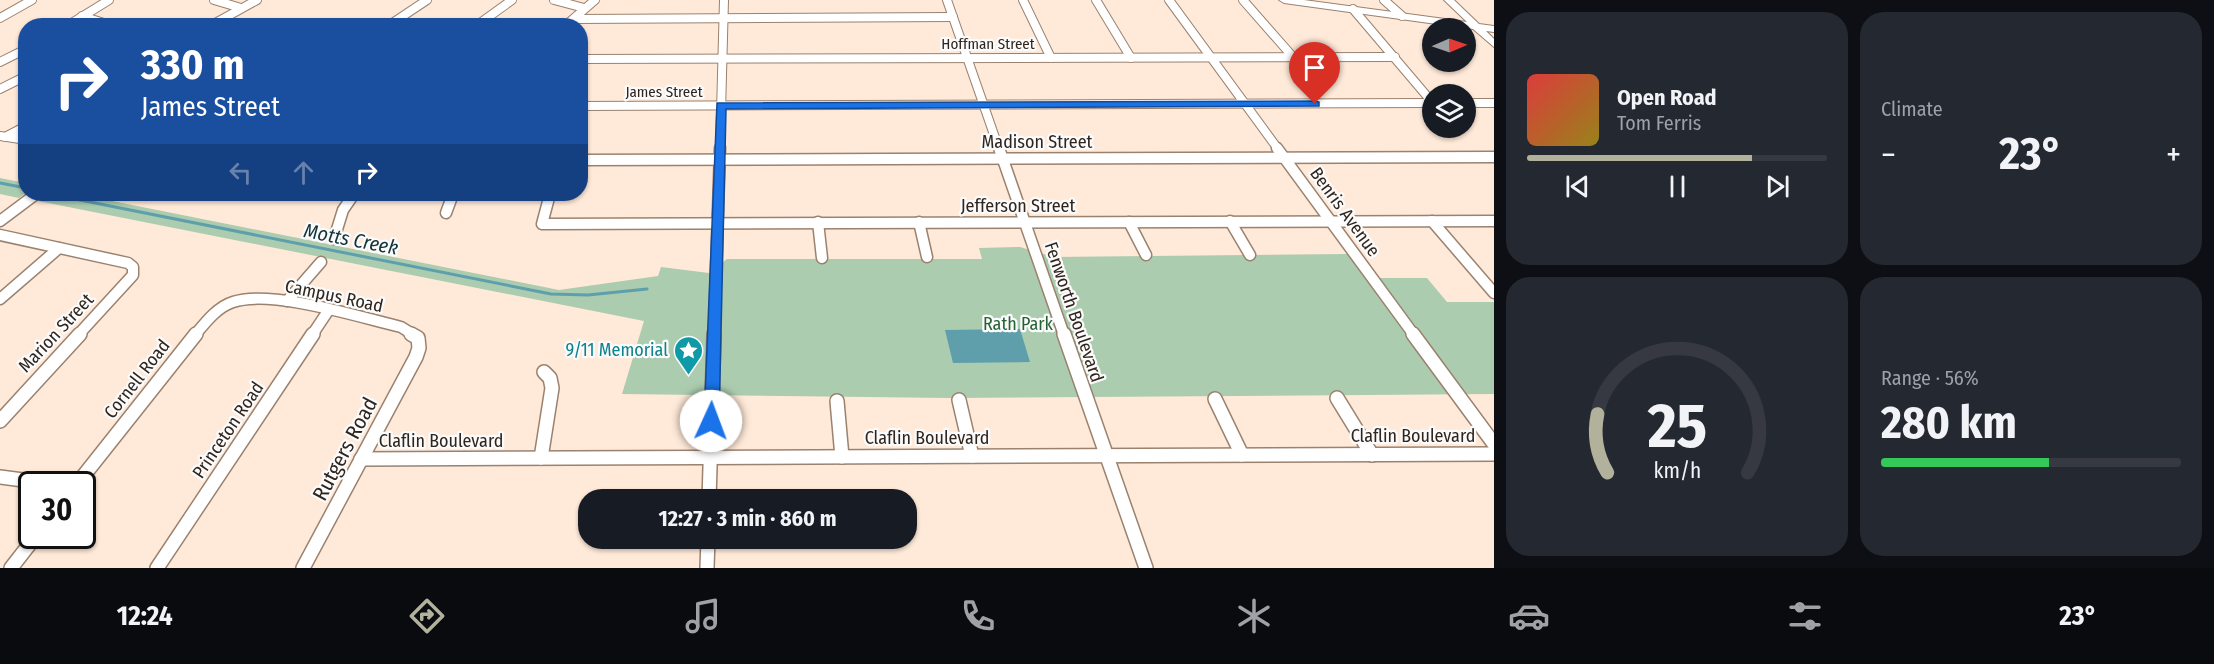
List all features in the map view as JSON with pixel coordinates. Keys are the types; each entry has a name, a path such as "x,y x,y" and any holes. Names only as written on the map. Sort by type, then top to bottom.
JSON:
{"main road":[{"path":"1284,0 1313,2 1494,29"},
{"path":"1449,0 1494,44"}],"street":[{"path":"0,18 32,0"},
{"path":"79,18 109,0"},
{"path":"214,0 241,8"},
{"path":"224,18 257,0"},
{"path":"400,18 427,0"},
{"path":"487,18 512,0"},
{"path":"554,0 584,8"},
{"path":"575,18 596,0"},
{"path":"709,489 724,0"},
{"name":"Fenworth Boulevard","path":"947,0 1146,568"},
{"path":"1023,0 1051,58"},
{"path":"1096,0 1131,57"},
{"name":"Benris Avenue","path":"1169,0 1494,444"},
{"path":"1243,0 1293,57"},
{"path":"1384,0 1402,16"},
{"path":"1353,9 1422,90"},
{"path":"82,16 88,18"},
{"path":"588,19 953,17"},
{"path":"0,62 18,53"},
{"name":"Hoffman Street","path":"588,59 1395,57"},
{"path":"0,89 18,80"},
{"name":"James Street","path":"588,106 1422,102"},
{"path":"1476,103 1494,103"},
{"path":"2,137 18,130"},
{"path":"2,137 18,139"},
{"name":"Madison Street","path":"588,160 1494,157"},
{"path":"0,221 27,201"},
{"path":"334,239 343,210 349,201"},
{"path":"446,213 450,201"},
{"name":"Jefferson Street","path":"548,201 542,224 1494,220"},
{"path":"1230,221 1250,255"},
{"path":"1432,221 1494,293"},
{"path":"818,222 822,258"},
{"path":"919,222 927,257"},
{"path":"1129,222 1146,255"},
{"path":"0,236 59,248"},
{"path":"0,299 59,248"},
{"name":"Marion Street","path":"0,421 133,275 133,267 129,263 59,248"},
{"path":"287,301 321,262"},
{"name":"Campus Road","path":"231,302 259,297 287,301 401,327 418,338 419,348"},
{"name":"Cornell Road","path":"87,471 209,318 231,302"},
{"name":"Princeton Road","path":"157,568 328,311"},
{"name":"Rutgers Road","path":"303,568 419,348"},
{"path":"541,458 552,388 550,378 544,372"},
{"path":"1337,398 1372,454"},
{"path":"1215,399 1242,455"},
{"path":"959,400 972,456"},
{"path":"837,401 842,457"},
{"name":"Claflin Boulevard","path":"361,459 1494,454"},
{"path":"0,477 18,479"},
{"path":"11,568 26,549"},
{"path":"707,568 708,549"}],"green space":[{"path":"0,178 18,182 18,198 0,194"},
{"name":"Rath Park","path":"38,201 112,201 559,290 658,276 661,267 709,273 727,259 982,259 979,248 1020,247 1054,257 1348,254 1366,278 1427,278 1447,302 1494,302 1494,394 950,398 622,394 644,321"}],"water":[{"path":"1020,329 1030,362 953,363 945,330"}],"waterway":[{"name":"Motts Creek","path":"0,183 18,186"},
{"name":"Motts Creek","path":"85,201 551,294 588,295 647,289"}],"place":[{"name":"9/11 Memorial","path":"689,376"}],"route":[{"path":"711,421 721,106 1315,104"}]}
